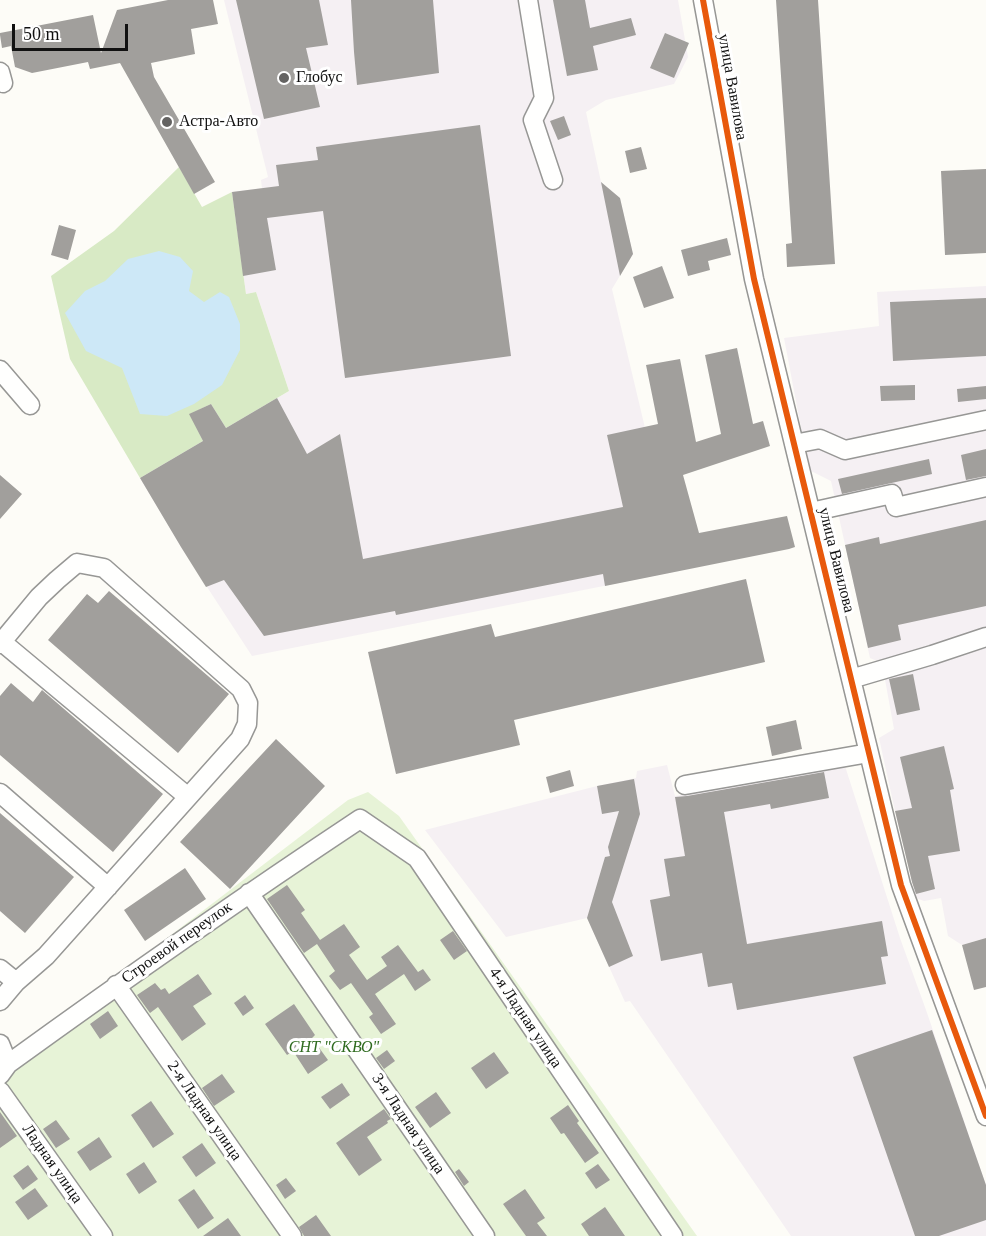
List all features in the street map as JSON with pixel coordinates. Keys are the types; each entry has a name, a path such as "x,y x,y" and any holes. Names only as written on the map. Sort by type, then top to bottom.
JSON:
{"street":[{"path":"528,0 544,98 533,120 553,180"},
{"name":"улица Вавилова","path":"703,0 754,279 901,885 986,1116"},
{"path":"0,370 30,405"},
{"path":"794,444 820,439 845,450 986,420"},
{"path":"811,512 892,494 896,507 986,487"},
{"path":"0,1001 16,982 46,956 240,739 247,724 248,703 241,689 104,568 77,563 39,597 1,643 188,796"},
{"path":"851,679 986,636"},
{"path":"686,785 869,753"},
{"path":"0,793 108,887"},
{"name":"Строевой переулок","path":"4,1069 249,892 360,819"},
{"name":"4-я Ладная улица","path":"360,819 417,858 673,1236"},
{"name":"3-я Ладная улица","path":"249,892 485,1236"},
{"path":"0,969 16,982"},
{"name":"2-я Ладная улица","path":"116,986 292,1236"},
{"path":"0,1044 4,1069"},
{"name":"Ладная улица","path":"0,1091 103,1236"}],"shaded area":[{"path":"224,0 678,0 688,57 674,84 606,100 586,112 601,182 620,198 633,254 612,289 679,571 252,656 181,547 140,478 203,441 189,414 211,404 226,428 289,391 256,292 246,294 232,192 262,188 261,180 268,177"},
{"path":"986,286 986,938 962,945 948,936 941,898 924,901 916,898 879,738 894,729 882,663 870,658 831,481 809,470 784,338 879,326 877,292"},
{"path":"667,765 675,796 845,766 900,938 986,1185 986,1236 791,1236 630,1001 625,1002 587,918 506,937 425,830 636,778 637,771"}],"green space":[{"path":"179,167 202,207 232,192 246,294 256,292 289,391 226,428 211,404 190,414 203,441 140,478 70,359 51,276 114,231"},
{"name":"СНТ \"СКВО\"","path":"368,792 399,816 697,1236 0,1236 0,1070 10,1058 348,800"}],"water":[{"path":"159,251 180,257 193,271 189,291 204,302 220,292 229,297 240,324 240,350 222,385 194,404 167,416 140,414 122,368 86,351 65,313 85,291 105,281 128,259"}],"building":[{"name":"Астра-Авто","path":"168,0 213,0 218,24 191,29 195,54 151,63 154,77 215,182 194,194 120,63 90,69 88,62 32,73 15,67 11,46 2,48 0,35 0,33 93,15 101,53 117,10"},
{"name":"Глобус","path":"236,0 319,0 328,45 306,48 320,107 264,119"},
{"path":"351,0 433,0 439,73 357,85"},
{"path":"553,0 585,0 590,28 631,18 636,35 593,46 598,70 567,76"},
{"path":"776,0 818,0 835,264 787,267 786,244 792,243"},
{"path":"665,33 689,43 674,78 650,68"},
{"path":"564,116 571,135 558,140 550,121"},
{"path":"480,125 511,356 345,378 323,211 267,218 276,270 243,276 232,192 279,186 276,165 318,160 316,147"},
{"path":"641,147 647,169 630,173 625,151"},
{"path":"986,169 986,253 945,255 941,171"},
{"path":"601,182 620,198 633,254 620,276"},
{"path":"59,225 76,230 68,260 51,255"},
{"path":"727,238 731,255 708,261 710,270 688,276 681,250"},
{"path":"662,266 674,298 644,308 633,277"},
{"path":"986,298 986,356 893,361 890,302"},
{"path":"737,348 753,424 763,421 770,446 683,475 699,533 787,516 795,547 789,549 605,586 603,574 396,615 395,611 264,636 224,580 206,587 140,478 203,441 189,414 211,404 226,428 277,398 307,454 340,434 363,559 623,507 607,435 658,424 646,365 680,359 696,442 721,434 705,355"},
{"path":"915,385 915,400 881,401 880,386"},
{"path":"986,386 986,399 958,402 957,389"},
{"path":"986,449 986,476 966,480 961,455"},
{"path":"929,459 932,474 842,494 838,479"},
{"path":"0,475 22,494 0,519"},
{"path":"986,520 986,606 898,625 901,640 868,648 845,545 879,537 880,544"},
{"path":"746,579 765,662 514,720 520,745 396,774 368,652 491,624 495,637"},
{"path":"109,591 229,694 178,753 48,640 87,594 98,603"},
{"path":"913,674 920,710 897,715 889,679"},
{"path":"11,683 33,702 42,690 163,794 113,852 0,755 0,696"},
{"path":"796,720 802,749 772,756 766,727"},
{"path":"276,739 325,786 230,889 180,842"},
{"path":"944,746 954,789 950,790 960,851 928,856 935,889 916,894 895,811 912,808 900,757"},
{"path":"570,770 574,786 550,793 546,777"},
{"path":"824,772 829,798 771,809 770,804 724,812 747,944 882,921 888,956 881,957 886,984 737,1010 732,983 708,987 702,953 661,961 650,900 670,896 664,859 685,856 675,797"},
{"path":"634,779 640,814 612,902 633,956 609,967 587,918 605,857 610,856 608,847 619,811 602,814 597,786"},
{"path":"0,813 74,877 25,933 0,911"},
{"path":"185,868 206,899 145,941 124,910"},
{"path":"287,885 305,910 301,913 320,940 344,924 360,947 349,955 367,980 387,966 381,957 398,945 418,972 423,969 431,980 415,991 404,974 375,994 396,1024 381,1034 369,1017 373,1014 351,983 340,990 329,976 335,971 317,944 304,953 267,899"},
{"path":"453,931 467,951 454,960 440,940"},
{"path":"986,938 986,987 974,990 962,945"},
{"path":"198,974 212,994 193,1006 206,1024 182,1041 158,1007 150,1013 137,995 155,983 161,990 165,988 169,994"},
{"path":"245,995 254,1008 243,1016 234,1003"},
{"path":"294,1004 315,1035 312,1038 328,1060 308,1074 293,1051 287,1055 265,1024"},
{"path":"108,1011 118,1026 100,1039 90,1024"},
{"path":"932,1030 986,1185 986,1220 939,1236 915,1236 853,1057"},
{"path":"387,1050 395,1061 384,1069 376,1058"},
{"path":"494,1052 509,1073 486,1089 471,1068"},
{"path":"222,1074 235,1092 214,1106 202,1088"},
{"path":"342,1083 350,1095 330,1109 321,1097"},
{"path":"436,1092 451,1113 430,1128 415,1107"},
{"path":"151,1101 174,1134 153,1148 131,1115"},
{"path":"568,1105 579,1121 577,1123 599,1153 585,1163 564,1133 561,1134 550,1118"},
{"path":"384,1109 391,1119 367,1137 382,1160 359,1176 336,1143"},
{"path":"0,1112 17,1136 0,1148"},
{"path":"56,1120 70,1139 56,1148 43,1129"},
{"path":"99,1137 112,1157 90,1171 77,1152"},
{"path":"202,1143 216,1163 196,1177 182,1157"},
{"path":"144,1162 157,1182 139,1194 126,1174"},
{"path":"598,1164 610,1180 596,1189 585,1173"},
{"path":"28,1165 38,1179 23,1190 13,1176"},
{"path":"459,1169 469,1182 464,1186 455,1172"},
{"path":"286,1178 296,1191 285,1199 276,1185"},
{"path":"35,1188 48,1206 28,1220 15,1202"},
{"path":"194,1189 214,1218 198,1229 178,1200"},
{"path":"525,1189 545,1218 537,1223 547,1236 526,1236 503,1204"},
{"path":"605,1207 625,1236 589,1236 581,1224"},
{"path":"316,1215 331,1236 304,1236 299,1227"},
{"path":"228,1218 241,1236 203,1236"}],"cycle path":[{"path":"703,0 754,279 901,885 986,1116"}],"place":[{"name":"Глобус","path":"284,78"},
{"name":"Астра-Авто","path":"167,122"}]}
